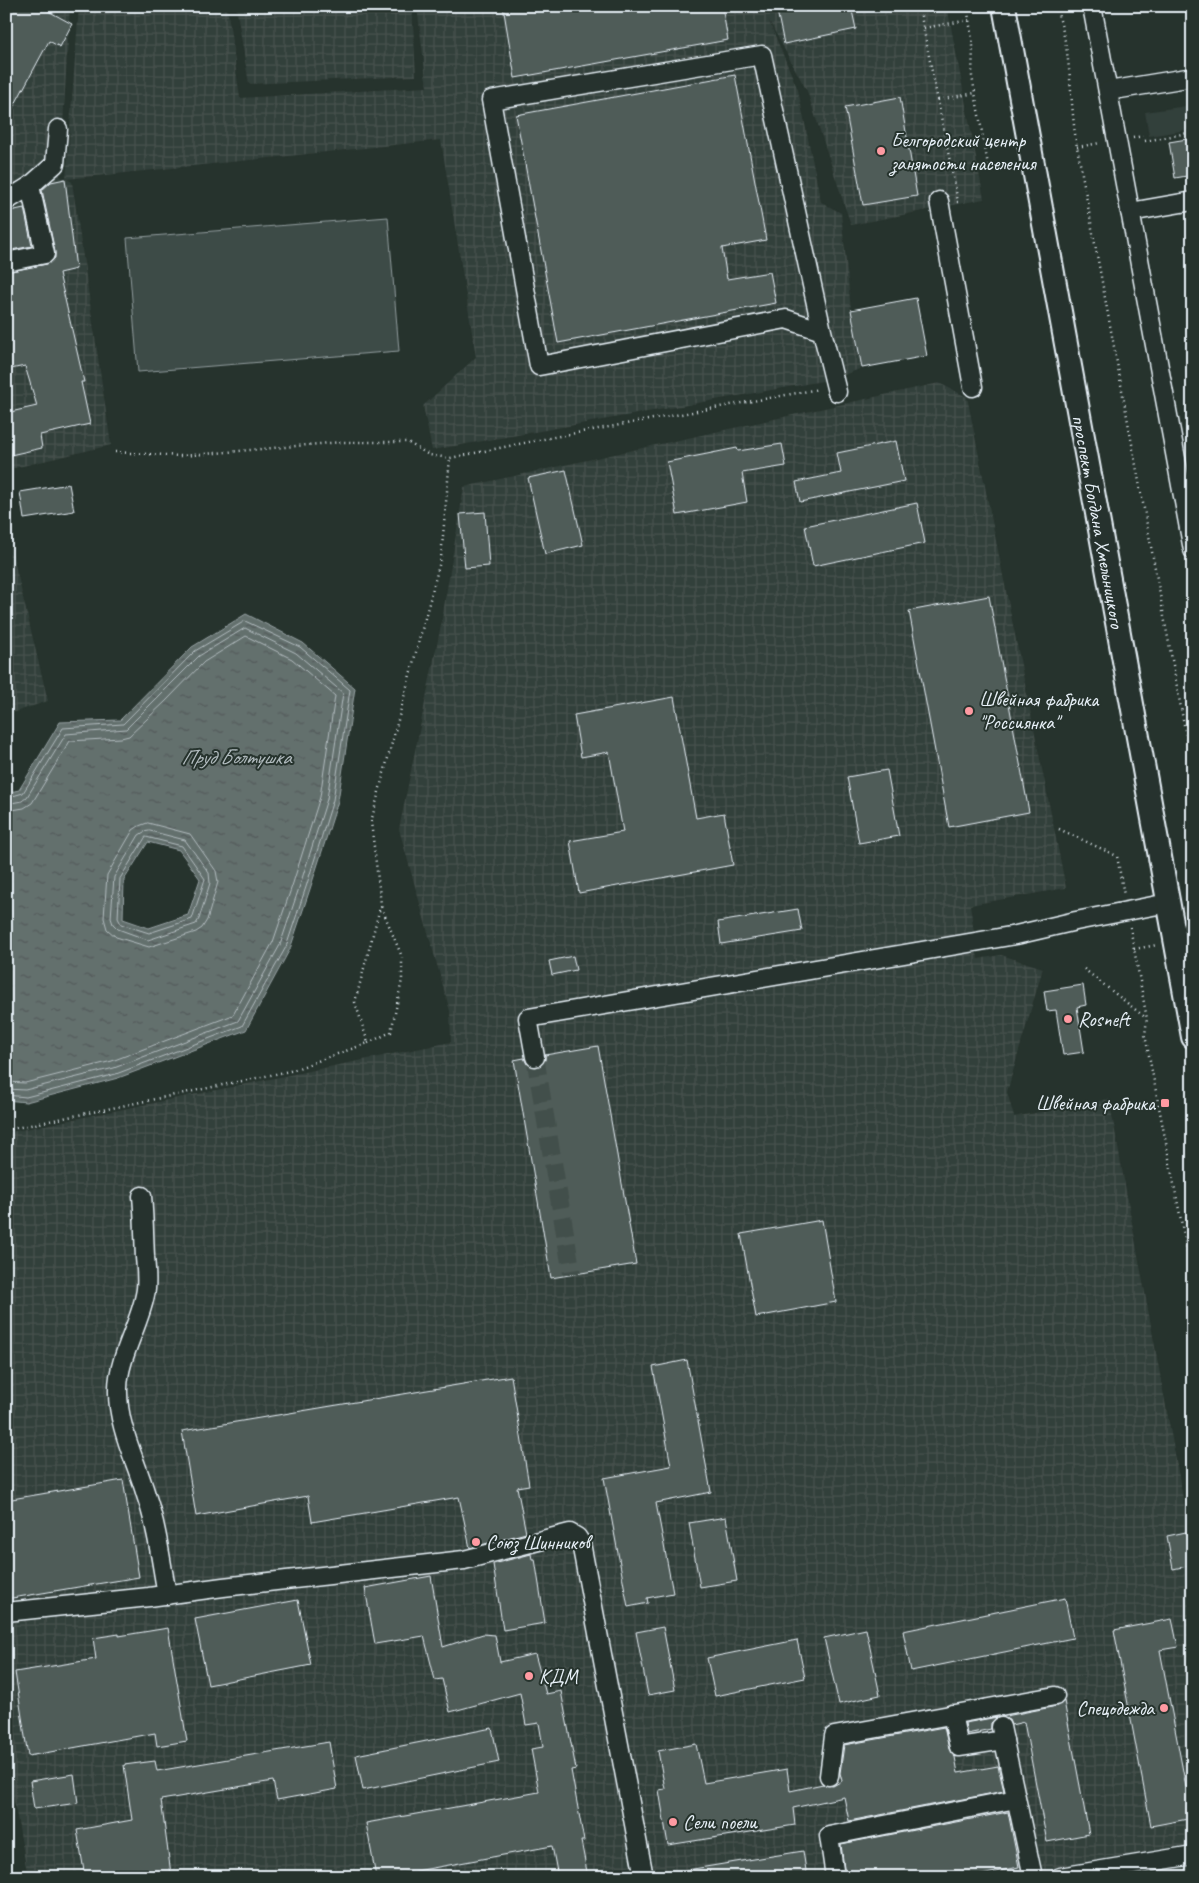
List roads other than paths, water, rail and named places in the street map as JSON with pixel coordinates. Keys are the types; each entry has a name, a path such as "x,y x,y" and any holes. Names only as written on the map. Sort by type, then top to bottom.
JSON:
{"main road":[{"name":"проспект Богдана Хмельницкого","path":"1004,6 1193,1037"}],"street":[{"path":"1092,6 1193,550"},
{"path":"822,331 786,320 538,366 491,100 762,55 836,389"},
{"path":"1108,91 1193,77"},
{"path":"6,201 30,186 56,164 58,129"},
{"path":"6,262 45,254 30,186"},
{"path":"1130,212 1193,201"},
{"path":"939,204 973,387"},
{"path":"535,1057 528,1018 1016,935 1076,920 1168,903"},
{"path":"142,1196 146,1292 120,1370 118,1402 129,1443 147,1496 167,1595"},
{"path":"6,1612 464,1560 570,1533 577,1536 581,1543 644,1877"},
{"path":"952,1714 959,1747 1000,1721 1055,1696"},
{"path":"829,1776 834,1736 952,1714 1000,1721"},
{"path":"1000,1721 1033,1877"},
{"path":"835,1877 829,1836 1016,1798"},
{"path":"1060,1877 1193,1855"}],"water":[{"name":"Пруд Болтушка","path":"246,614 303,643 355,688 338,801 290,949 246,1030 118,1078 26,1102 6,1100 6,793 19,790 60,722 120,720 192,647","holes":["148,842 179,850 200,879 188,915 149,928 123,919 124,880"]}],"tunnel":[{"path":"535,1057 572,1274"}],"place":[{"name":"Белгородский центр занятости населения","path":"881,151"},
{"name":"Швейная фабрика \"Россиянка\"","path":"969,711"},
{"name":"Rosneft","path":"1068,1019"},
{"name":"Швейная фабрика","path":"1165,1103"},
{"name":"Союз Шинников","path":"476,1542"},
{"name":"КДМ","path":"529,1676"},
{"name":"Спецодежда","path":"1164,1708"},
{"name":"Сели поели","path":"673,1822"}]}
